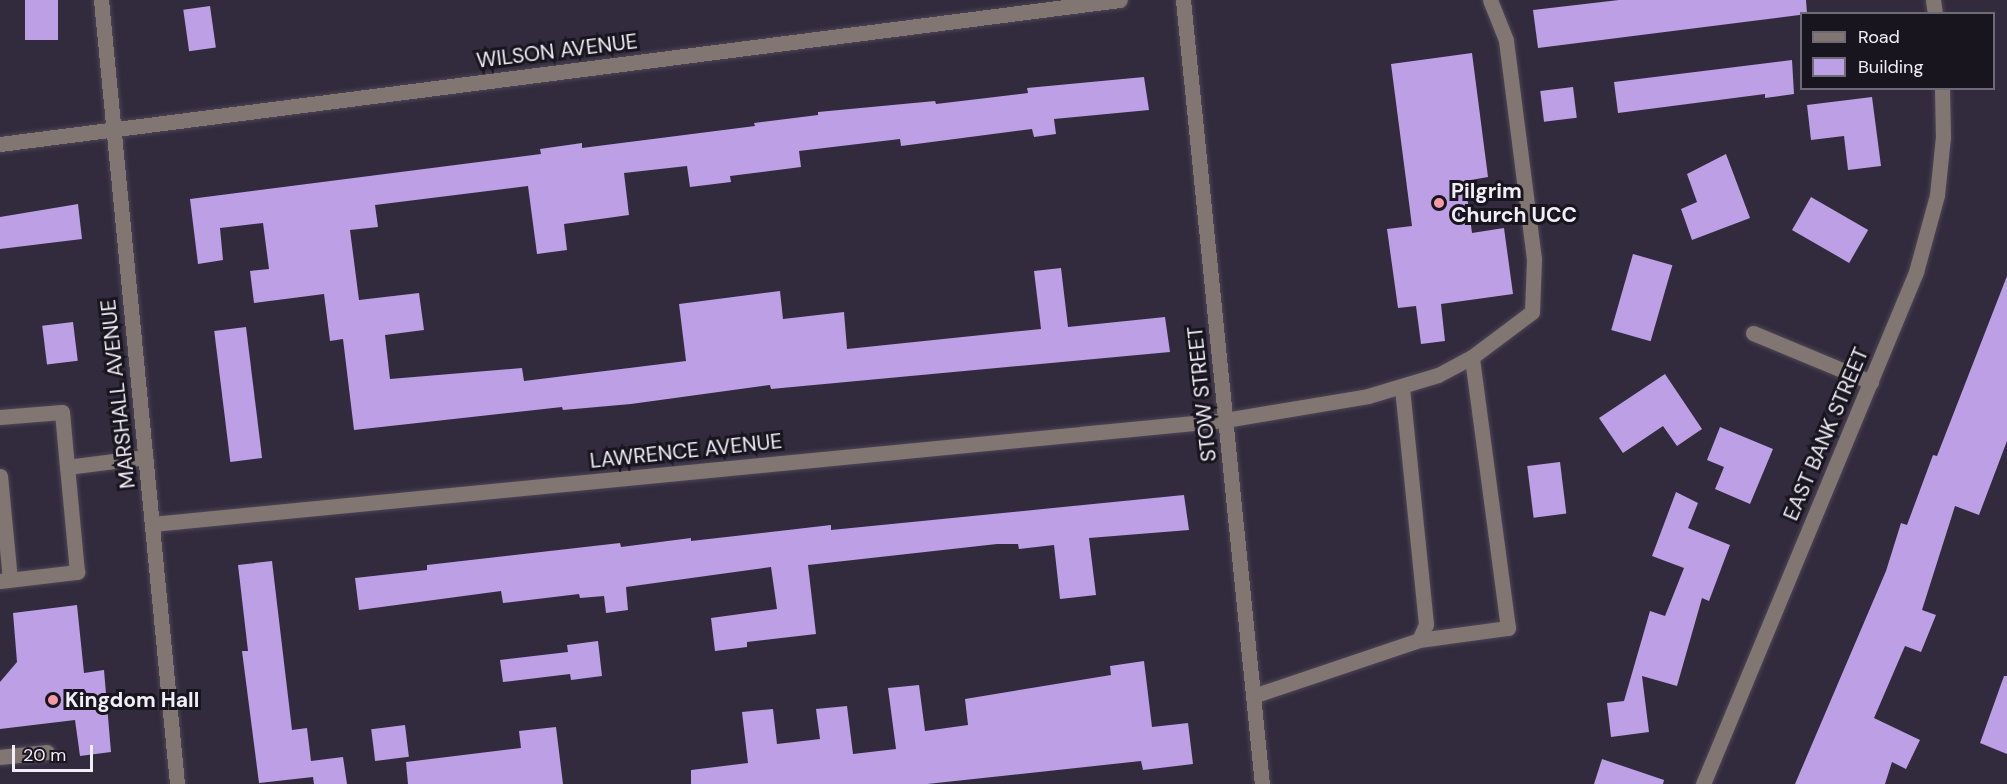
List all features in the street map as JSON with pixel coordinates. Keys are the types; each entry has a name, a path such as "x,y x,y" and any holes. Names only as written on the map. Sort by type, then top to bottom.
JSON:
{"street":[{"name":"MARSHALL AVENUE","path":"101,0 177,784"},
{"name":"WILSON AVENUE","path":"0,144 1120,0"},
{"name":"STOW STREET","path":"1183,0 1262,784"},
{"name":"LAWRENCE AVENUE","path":"152,524 1225,420 1402,388 1438,375 1472,357 1532,312 1534,259 1506,40 1490,0"},
{"name":"EAST BANK STREET","path":"1702,784 1916,272 1932,218 1941,166 1942,90"},
{"path":"1754,333 1871,382"},
{"path":"1253,696 1419,640 1508,628 1472,357"},
{"path":"1402,388 1426,624 1419,640"},
{"path":"0,417 62,412 77,572 5,581 0,476"},
{"path":"67,467 145,457"},
{"path":"0,757 48,752"}],"building":[{"path":"25,0 58,0 58,40 25,40"},
{"path":"1619,0 1806,0 1807,12 1800,12 1800,15 1538,48 1533,10"},
{"path":"210,6 216,48 189,51 183,10"},
{"name":"Pilgrim Church UCC","path":"1472,53 1488,177 1465,181 1472,233 1504,228 1513,294 1441,304 1445,341 1421,344 1416,306 1398,308 1387,229 1412,226 1391,64"},
{"path":"1792,60 1794,94 1765,98 1765,94 1618,113 1614,82"},
{"path":"1144,77 1149,110 1054,119 1056,134 1034,137 1032,129 901,146 900,139 799,151 801,167 730,176 731,182 690,187 687,166 624,173 629,215 564,224 567,250 537,254 528,186 375,205 378,227 350,230 359,300 419,293 424,330 385,335 390,379 522,368 524,381 686,361 679,304 780,291 783,319 844,312 847,349 1041,329 1034,271 1061,268 1068,327 1165,317 1170,352 771,389 770,385 631,404 563,410 562,407 354,430 343,339 330,341 324,294 254,303 250,271 269,269 263,223 220,228 223,260 198,264 190,199 541,154 540,149 582,143 582,148 755,126 754,123 818,115 818,112 935,101 936,104 1028,93 1027,88"},
{"path":"1573,87 1577,118 1544,122 1540,91"},
{"path":"1872,97 1881,166 1848,170 1844,136 1811,140 1807,105"},
{"path":"1726,154 1750,218 1692,240 1681,209 1697,202 1687,174"},
{"path":"1811,197 1868,230 1849,263 1792,230"},
{"path":"78,204 82,239 0,249 0,217"},
{"path":"1633,254 1672,265 1651,341 1611,330"},
{"path":"2007,276 2007,441 1979,515 1955,506 1922,610 1936,615 1921,652 1905,646 1874,718 1920,740 1906,769 1892,762 1885,784 1795,784 1886,571 1901,523 1907,525 1933,455 1937,456"},
{"path":"73,322 78,361 47,364 42,326"},
{"path":"246,327 262,458 230,462 214,331"},
{"path":"1665,374 1702,429 1677,446 1663,426 1623,453 1599,418"},
{"path":"1720,427 1773,449 1750,504 1715,489 1724,467 1707,460"},
{"path":"1560,462 1566,514 1534,518 1527,466"},
{"path":"1676,492 1698,503 1688,528 1730,545 1709,601 1702,598 1677,686 1642,676 1649,732 1611,737 1607,703 1624,701 1650,611 1665,616 1684,568 1652,556"},
{"path":"1184,495 1189,530 1089,538 1096,595 1060,599 1054,545 1019,549 1018,544 997,544 808,565 816,634 747,642 747,647 715,651 711,618 777,609 771,567 626,587 628,610 606,613 604,596 580,598 579,594 503,603 501,591 359,610 355,578 427,570 427,565 620,543 621,547 831,525 831,530"},
{"path":"272,561 292,730 307,728 311,761 343,757 347,784 314,784 313,777 259,783 242,651 248,651 238,565"},
{"name":"Kingdom Hall","path":"77,605 84,673 104,670 111,752 80,756 75,720 0,729 0,682 17,662 13,613"},
{"path":"598,641 602,676 571,680 570,674 503,682 500,660 568,652 567,645"},
{"path":"1144,661 1152,727 1188,723 1193,764 1143,770 1141,761 927,784 691,784 691,770 748,763 742,712 773,709 777,744 820,739 816,709 847,706 853,754 896,749 888,688 919,685 925,731 968,725 965,699 1111,675 1110,666"},
{"path":"2004,676 2007,676 2007,754 1980,743"},
{"path":"405,725 409,757 375,761 371,729"},
{"path":"556,727 563,784 408,784 406,762 521,748 519,731"},
{"path":"1602,759 1664,780 1663,784 1594,784"}],"place":[{"name":"Pilgrim Church UCC","path":"1439,203"},
{"name":"Kingdom Hall","path":"53,700"}]}
